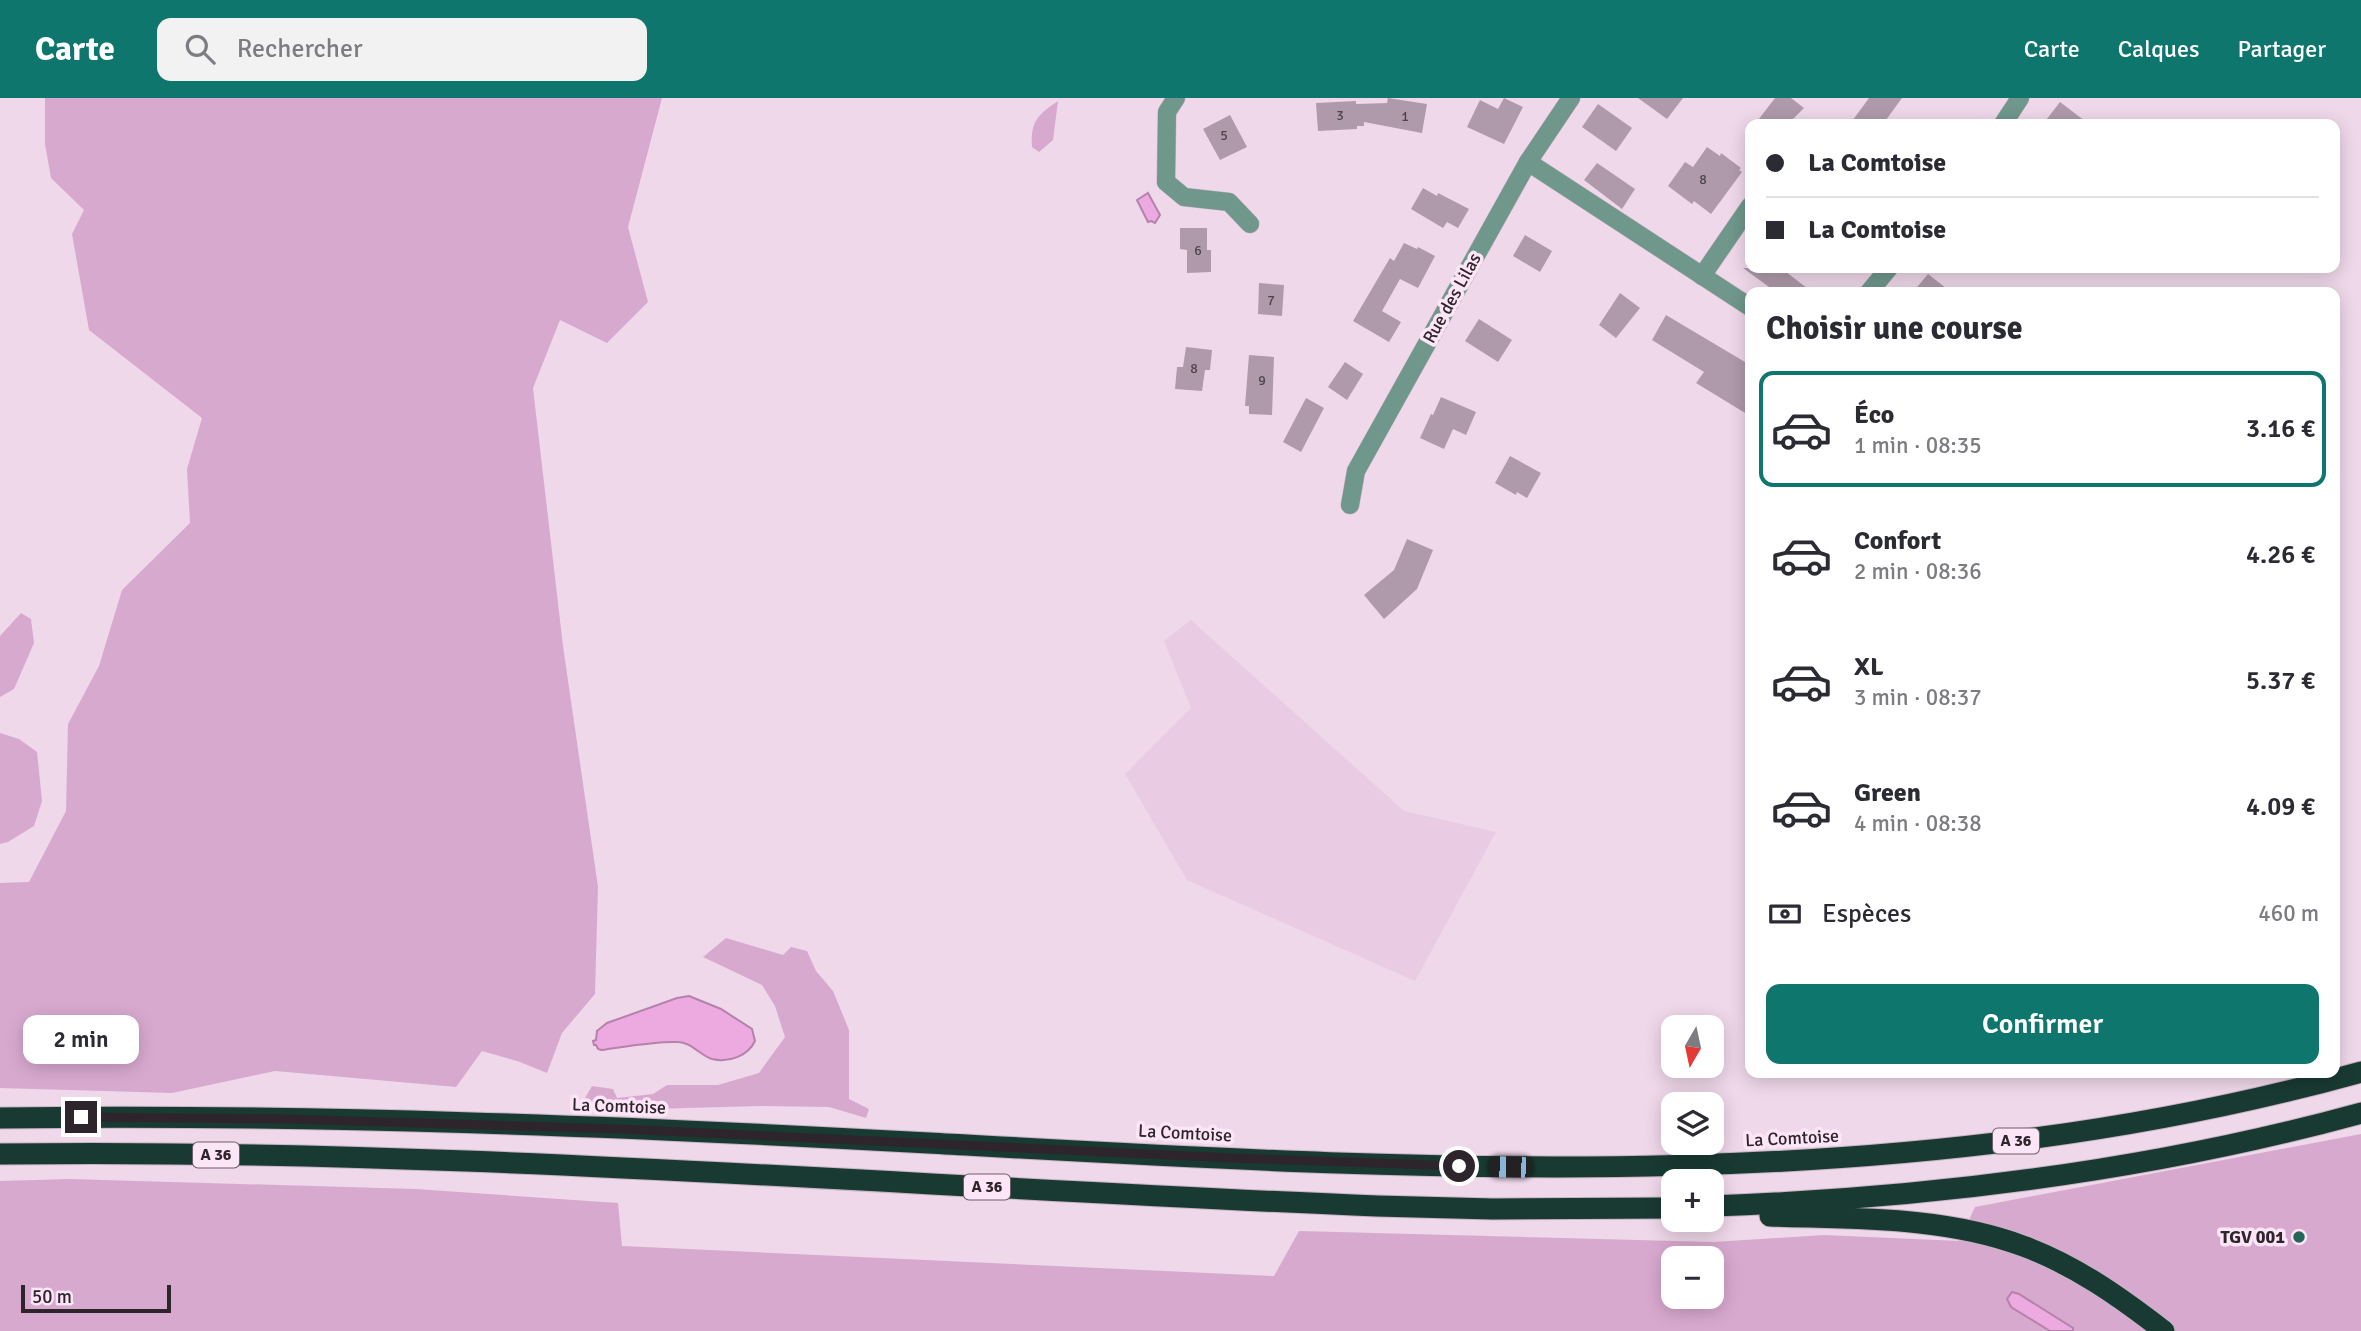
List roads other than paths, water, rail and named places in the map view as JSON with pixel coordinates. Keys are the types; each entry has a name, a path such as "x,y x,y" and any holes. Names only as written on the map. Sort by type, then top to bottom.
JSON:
{"highway":[{"name":"La Comtoise","path":"2340,1077 2361,1072"},
{"name":"La Comtoise","path":"0,1118 178,1117 501,1125 758,1134 1407,1165 1665,1167 1871,1157 2033,1139 2183,1113 2335,1078"},
{"name":"A 36","path":"1724,1205 1881,1196 2023,1180 2190,1152 2361,1113"},
{"name":"A 36","path":"0,1154 175,1154 432,1160 1257,1201 1480,1208 1661,1209"},
{"path":"1724,1213 1925,1224 2003,1239 2043,1254 2092,1280 2164,1331"}],"street":[{"path":"1176,98 1167,113 1166,182 1184,197 1229,201 1250,224"},
{"name":"Rue des Lilas","path":"1350,505 1356,471 1528,162 1571,98"},
{"path":"2006,119 2020,98"},
{"path":"1528,162 1745,304"},
{"path":"1702,276 1745,213"},
{"path":"1873,287 1885,273"}],"place":[{"name":"TGV 001","path":"2299,1237"}]}
